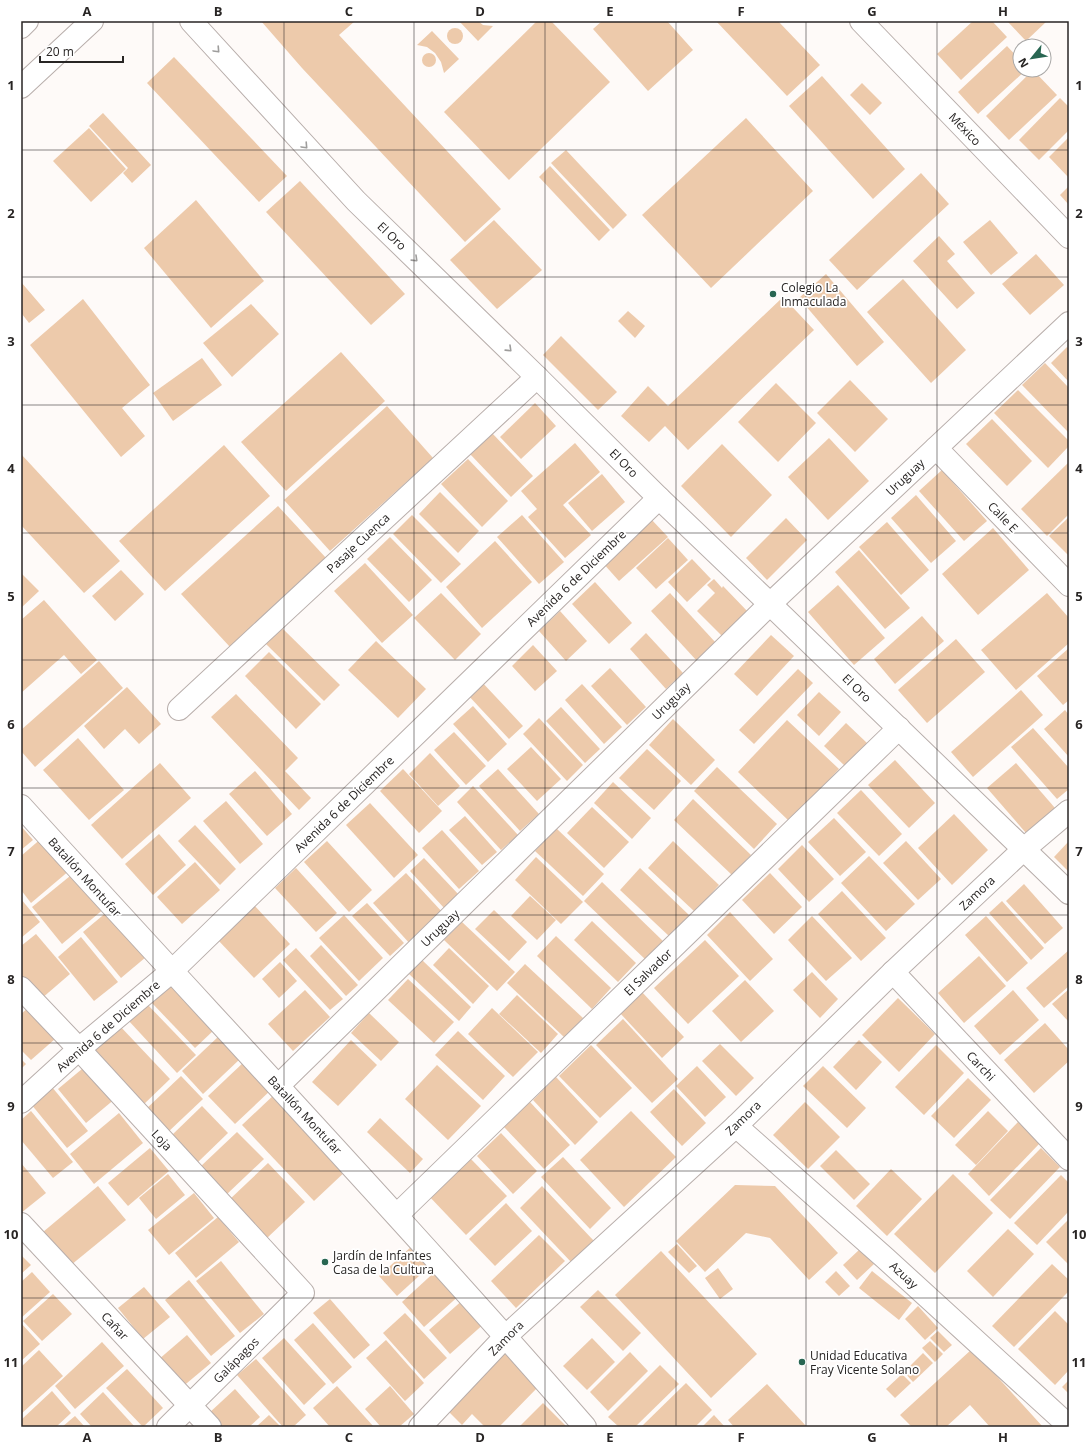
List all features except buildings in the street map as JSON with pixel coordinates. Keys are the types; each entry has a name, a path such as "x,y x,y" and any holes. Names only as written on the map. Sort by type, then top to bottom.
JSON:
{"street":[{"path":"21,27 27,21"},
{"path":"21,87 92,21"},
{"name":"El Oro","path":"191,21 356,201 659,498 1069,893"},
{"name":"México","path":"861,21 1069,237"},
{"name":"Uruguay","path":"279,1085 770,604 1069,323"},
{"name":"Pasaje Cuenca","path":"178,709 537,377"},
{"name":"Calle E","path":"936,448 1069,585"},
{"name":"Avenida 6 de Diciembre","path":"21,1102 79,1049 172,972 659,498"},
{"name":"El Salvador","path":"397,1215 899,728"},
{"name":"Batallón Montufar","path":"21,806 172,972 279,1085 506,1336 585,1427"},
{"name":"Zamora","path":"420,1427 506,1336 736,1126 893,972 1024,849 1069,811"},
{"name":"Carchi","path":"893,972 1069,1159"},
{"name":"Loja","path":"21,988 303,1293"},
{"name":"Azuay","path":"736,1126 885,1258 1069,1426"},
{"name":"Cañar","path":"21,1224 210,1427"},
{"name":"Galápagos","path":"168,1427 303,1293"}],"place":[{"name":"Colegio La Inmaculada","path":"773,294"},
{"name":"Jardín de Infantes Casa de la Cultura","path":"325,1262"},
{"name":"Unidad Educativa Fray Vicente Solano","path":"802,1362"}]}
